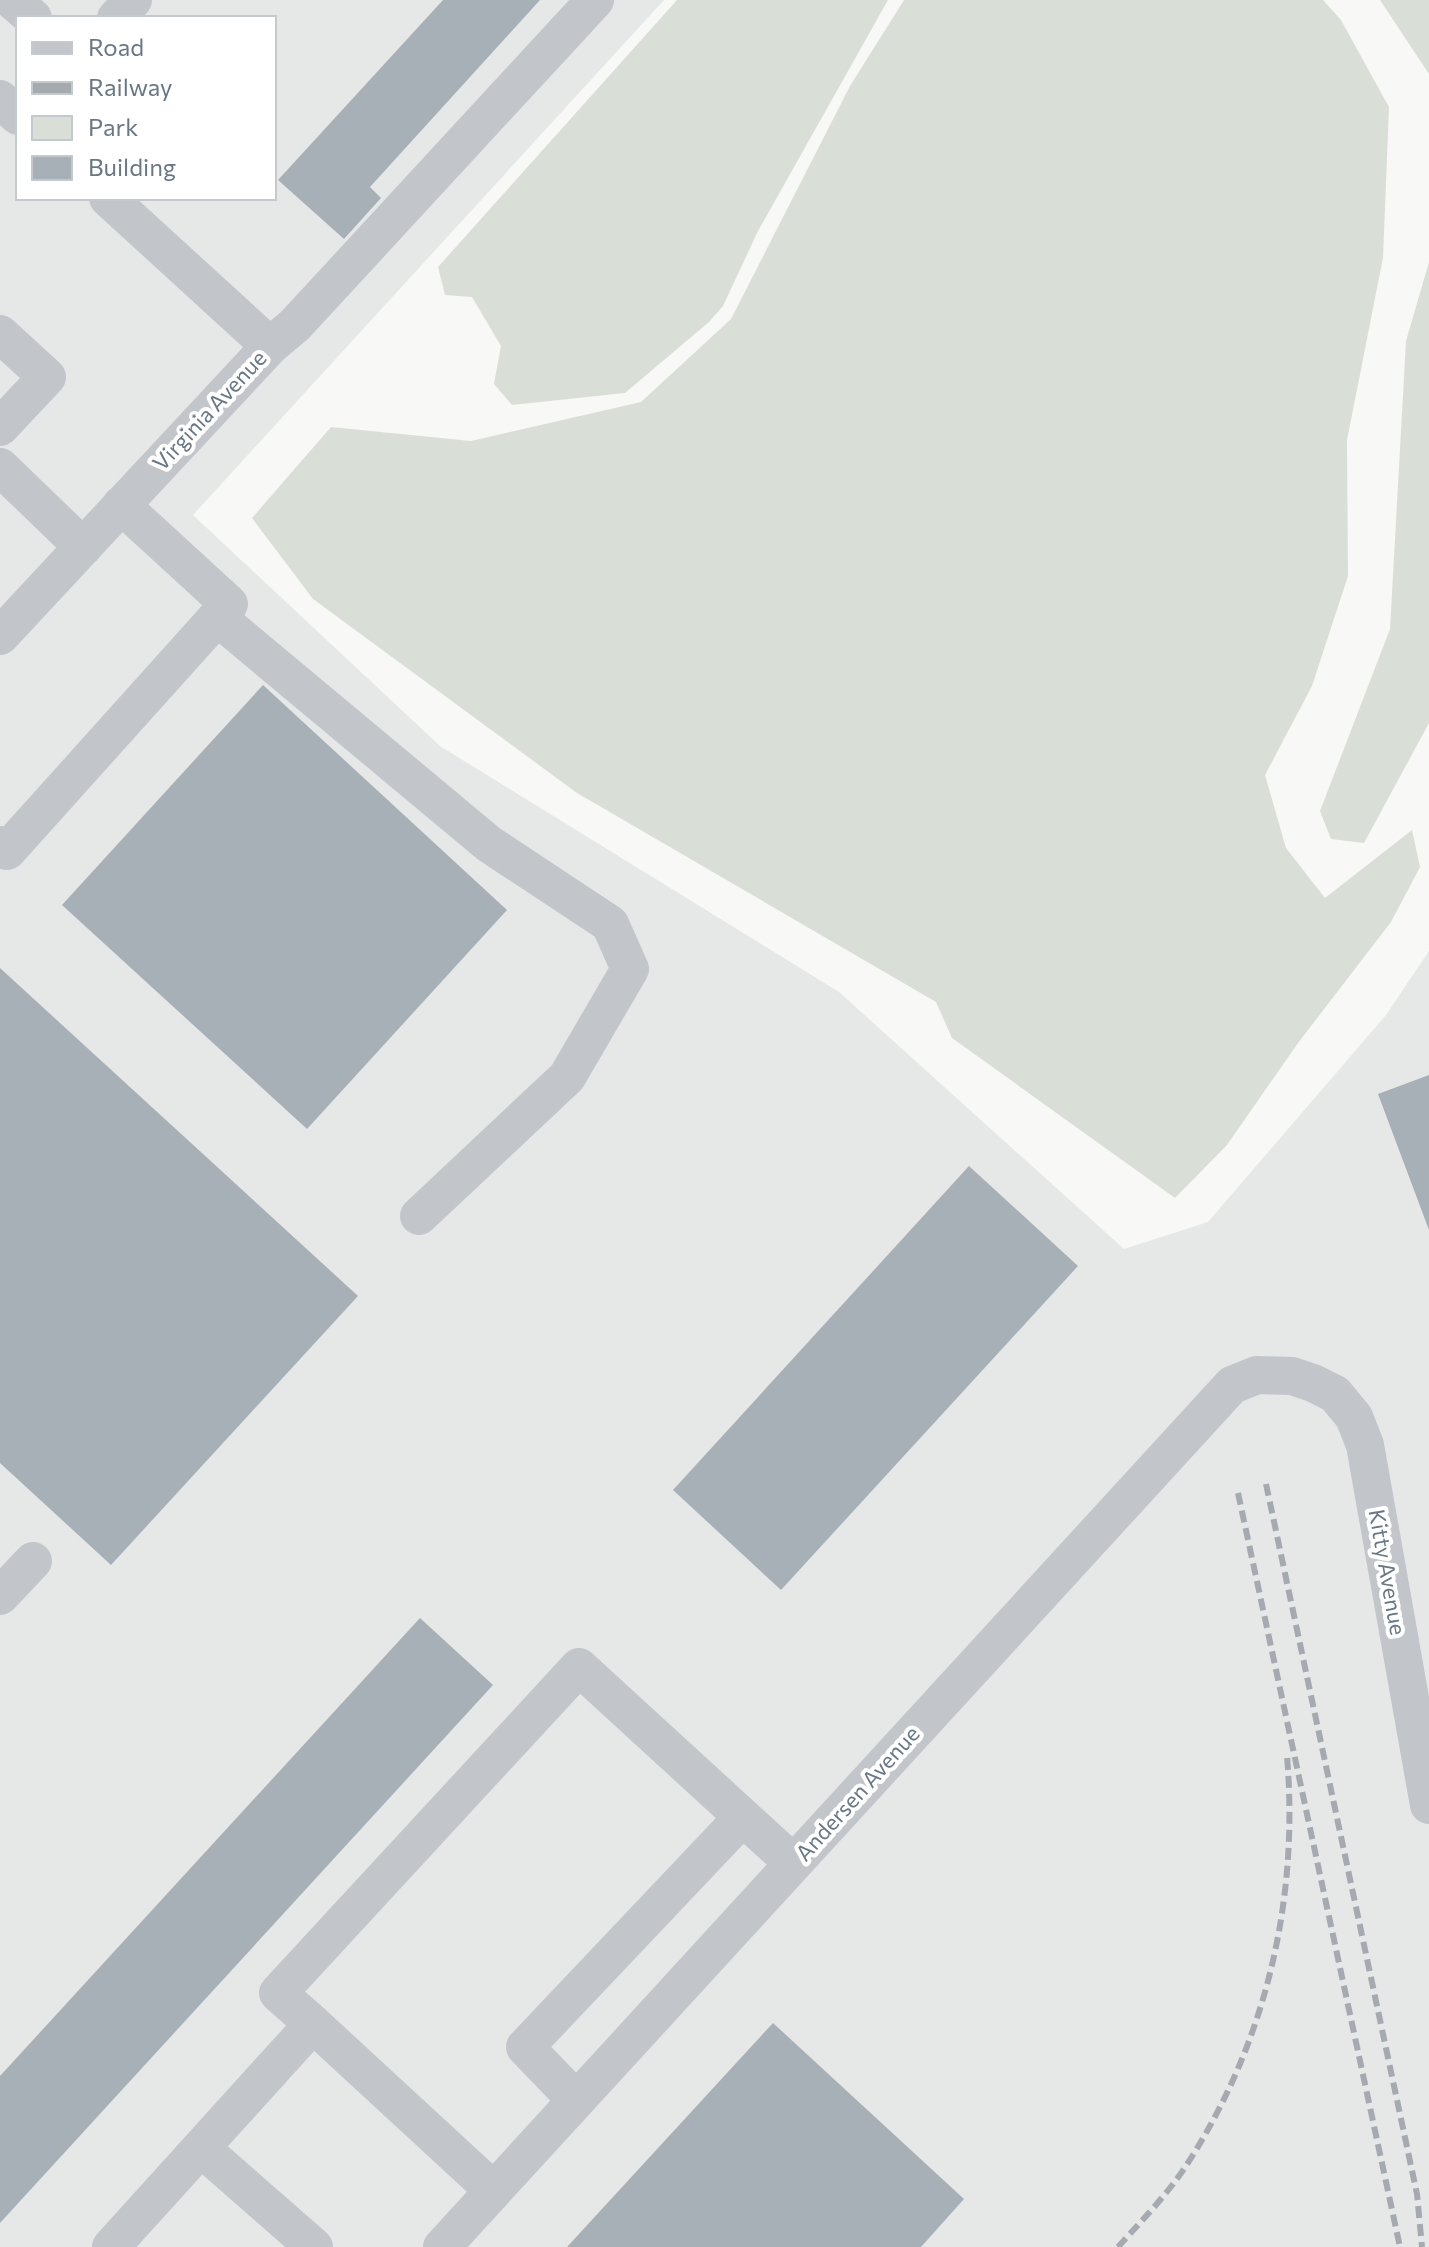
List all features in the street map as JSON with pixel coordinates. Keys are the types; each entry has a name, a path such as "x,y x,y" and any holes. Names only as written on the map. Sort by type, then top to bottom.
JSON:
{"street":[{"path":"12,0 31,16"},
{"path":"118,16 133,0"},
{"path":"270,346 295,325 595,0"},
{"path":"0,99 16,114"},
{"name":"Virginia Avenue","path":"0,636 270,346 110,200"},
{"path":"0,334 47,377 0,427"},
{"path":"0,467 83,547"},
{"path":"0,845 7,851 229,604 121,505"},
{"path":"217,617 489,844 610,924 630,969 567,1077 419,1216"},
{"name":"Andersen Avenue","path":"442,2247 1211,1405 1232,1385 1257,1375 1292,1376"},
{"name":"Kitty Avenue","path":"1292,1376 1335,1394 1354,1417 1365,1445 1429,1805"},
{"path":"0,1596 33,1561"},
{"path":"493,2190 278,1993 579,1667 793,1863"},
{"path":"576,2100 525,2047 742,1818"},
{"path":"111,2247 313,2024"},
{"path":"201,2148 314,2247"}],"shaded area":[{"path":"0,0 664,0 193,515 440,746 839,992 1124,1249 1208,1222 1386,1015 1429,951 1429,2247 0,2247"}],"green space":[{"path":"677,0 888,0 758,231 723,306 709,322 625,393 512,405 494,384 501,346 472,297 445,295 438,267"},
{"path":"904,0 1323,0 1341,20 1389,107 1383,258 1347,440 1348,576 1312,686 1265,775 1286,848 1325,898 1412,830 1420,867 1391,922 1298,1043 1227,1145 1175,1198 952,1038 936,1002 577,793 313,599 252,518 331,427 471,441 641,402 731,319 850,86"},
{"path":"1380,0 1429,0 1429,74"},
{"path":"1429,262 1429,723 1364,843 1331,839 1320,811 1390,629 1406,341"}],"building":[{"path":"443,0 540,0 370,187 381,198 344,239 278,180"},
{"path":"263,685 507,910 307,1129 62,905"},
{"path":"0,968 358,1296 111,1565 0,1463"},
{"path":"1429,1075 1429,1230 1378,1094"},
{"path":"969,1166 1078,1266 781,1590 673,1490"},
{"path":"420,1618 493,1685 0,2223 0,2076"},
{"path":"773,2023 964,2199 921,2247 567,2247"}],"railway":[{"path":"1266,1484 1417,2194 1422,2247"},
{"path":"1238,1493 1400,2247"},
{"path":"1118,2247 1166,2193 1191,2158 1240,2064 1258,2015 1282,1914 1288,1861 1287,1756"}]}
